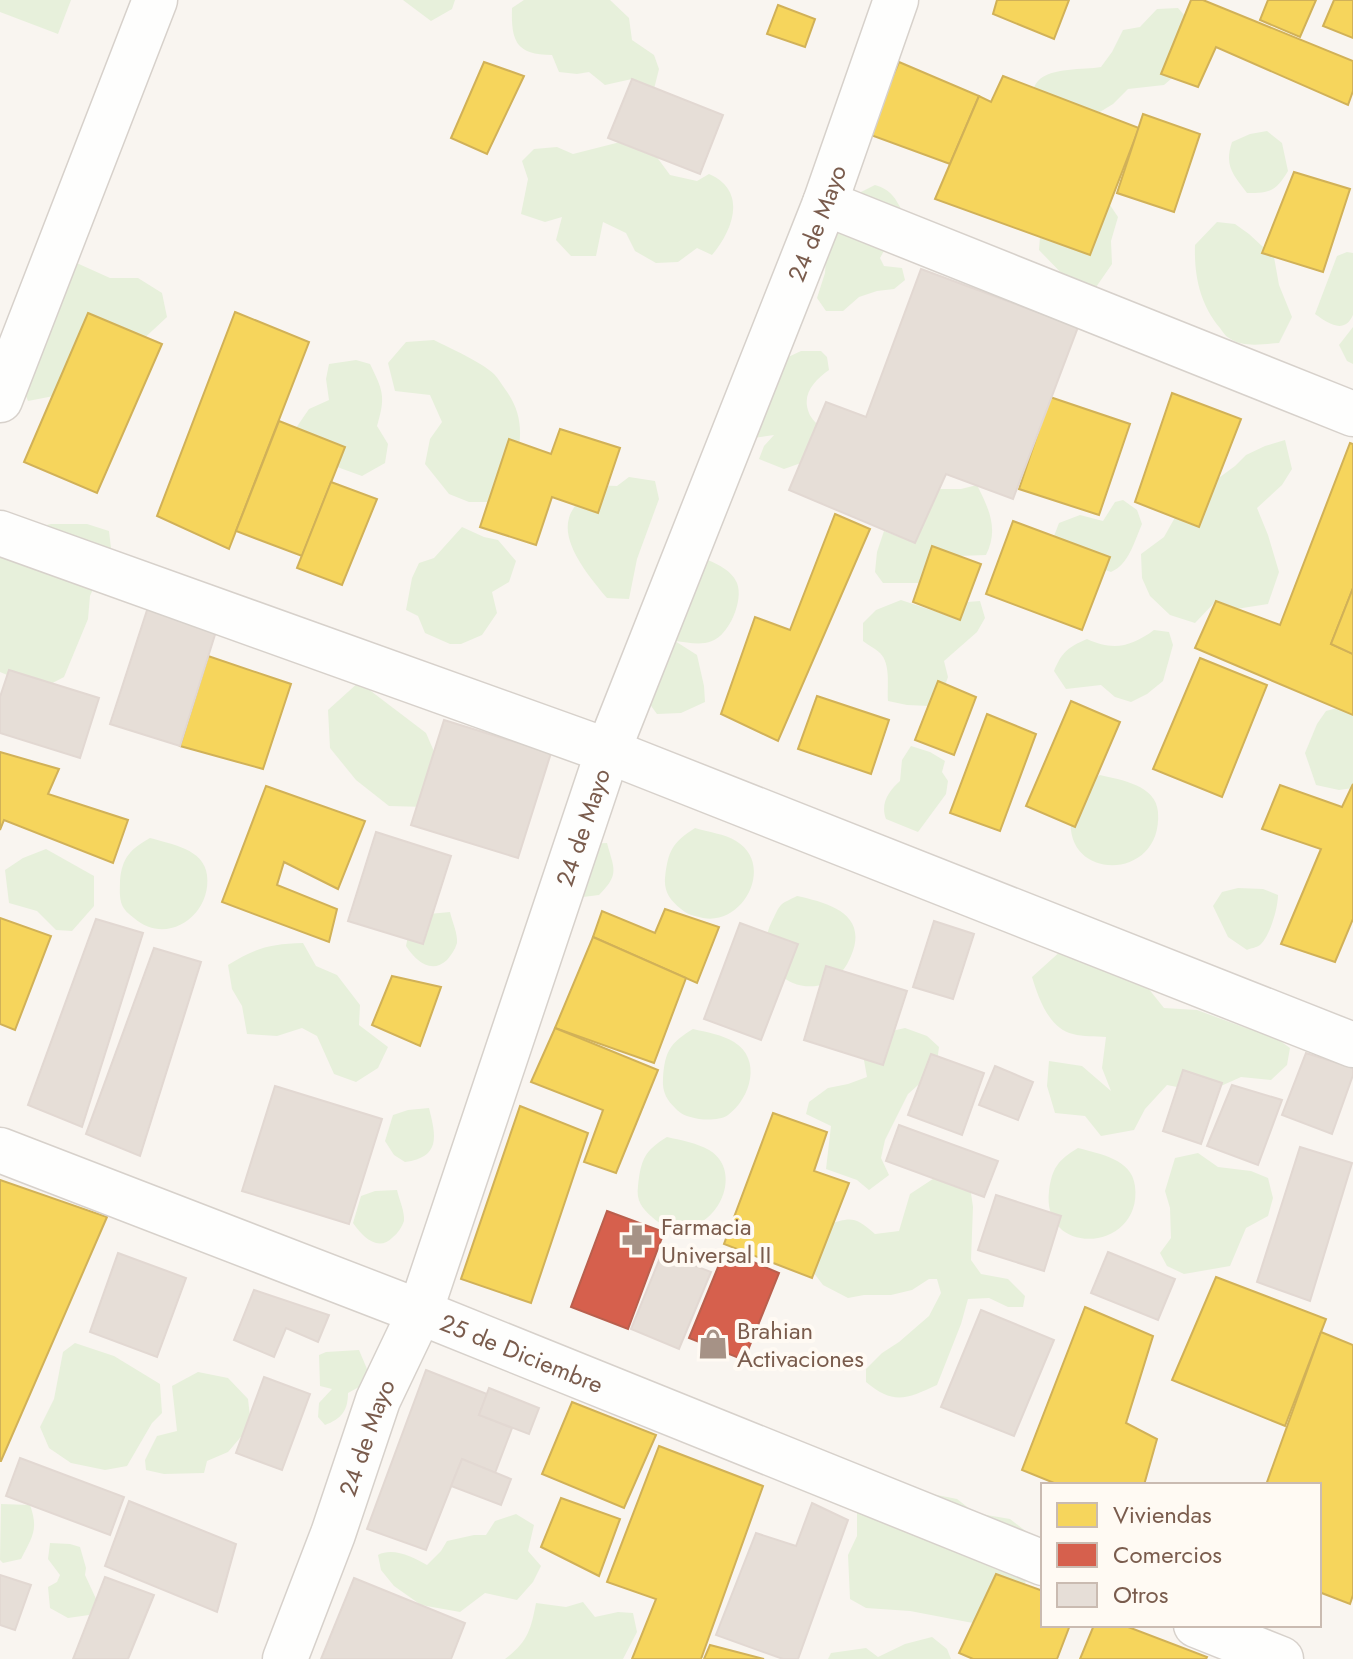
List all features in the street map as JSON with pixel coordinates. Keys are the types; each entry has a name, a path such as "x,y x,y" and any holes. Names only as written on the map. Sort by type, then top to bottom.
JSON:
{"street":[{"path":"0,400 155,0"},
{"name":"24 de Mayo","path":"285,1659 333,1534 378,1400 420,1312 608,751 825,203 896,0"},
{"path":"825,203 1353,414"},
{"path":"0,533 608,751 1353,1045"},
{"name":"25 de Diciembre","path":"0,1150 420,1312 1041,1562"},
{"path":"1201,1627 1281,1659"}],"green space":[{"path":"0,0 71,0 58,34 0,12"},
{"path":"403,0 455,0 452,9 431,21"},
{"path":"524,0 610,0 629,18 632,40 654,55 659,69 654,89 632,79 605,85 589,72 559,72 552,55 523,49 515,37 512,8"},
{"path":"1178,8 1197,30 1188,64 1164,85 1128,89 1113,104 1082,123 1029,98 1037,83 1051,73 1101,67 1123,30 1140,27 1157,9"},
{"path":"1267,131 1282,143 1288,171 1272,190 1247,193 1230,164 1232,142"},
{"path":"632,139 656,156 670,175 697,181 709,174 729,190 733,201 731,223 712,255 697,248 678,262 656,263 635,251 626,233 603,222 596,256 571,256 556,240 562,217 545,222 521,214 528,179 522,161 534,149 557,147 573,154"},
{"path":"875,185 892,195 904,214 880,258 884,266 902,268 905,280 894,289 859,297 843,311 826,311 817,298 841,196 859,193"},
{"path":"1106,199 1118,217 1111,241 1112,264 1094,290 1072,284 1039,250 1040,237 1044,224"},
{"path":"1217,222 1235,224 1274,257 1279,285 1292,317 1279,343 1240,343 1225,335 1213,319 1197,279 1195,245"},
{"path":"1353,253 1353,315 1345,325 1340,326 1315,314 1337,256"},
{"path":"70,260 110,278 138,278 162,293 167,317 139,343 64,394 28,401 1,335 24,302"},
{"path":"1353,327 1353,364 1347,361 1339,345"},
{"path":"434,340 488,369 497,377 513,403 520,431 519,445 502,502 469,502 449,494 425,464 430,439 442,422 430,395 395,391 388,363 406,342"},
{"path":"801,351 821,351 827,357 829,370 814,383 807,400 810,415 821,429 801,463 784,469 759,459 764,446 774,435 753,438 784,359"},
{"path":"356,360 370,364 378,381 382,407 377,426 388,444 385,463 362,476 329,464 296,428 309,409 329,400 326,379 329,364"},
{"path":"1285,440 1292,469 1282,485 1257,508 1279,572 1268,604 1236,609 1216,601 1195,623 1170,615 1150,596 1142,578 1141,554 1164,537 1182,505 1246,455"},
{"path":"629,477 655,481 659,499 637,559 629,599 607,598 573,550 569,539 569,518 590,485 617,486"},
{"path":"977,485 989,511 992,528 986,555 958,556 932,583 883,583 875,572 884,531 915,543 938,489"},
{"path":"1123,500 1137,510 1142,524 1130,552 1122,564 1111,572 1087,564 1051,544 1059,523 1080,515 1103,521 1115,502"},
{"path":"51,524 87,524 109,531 111,548 90,596 88,619 64,677 41,689 0,672 0,546 20,531"},
{"path":"462,527 498,540 516,561 509,582 492,592 497,613 482,635 461,644 450,644 425,633 418,616 406,610 412,578 419,563 434,558"},
{"path":"703,558 722,567 734,578 739,590 737,607 724,632 712,641 675,641 697,655 705,702 681,713 657,714 646,699"},
{"path":"901,600 943,614 967,602 980,601 985,618 977,632 944,661 948,677 940,699 929,706 888,701 886,663 880,653 863,641 863,623 876,610"},
{"path":"1154,630 1169,632 1173,645 1163,681 1131,702 1115,697 1101,685 1066,689 1054,671 1066,651 1087,639 1105,645 1122,645"},
{"path":"359,682 426,733 442,770 426,807 389,806 356,780 330,748 328,710"},
{"path":"1353,706 1353,788 1339,790 1316,785 1305,753 1326,711"},
{"path":"911,746 945,761 942,772 948,781 946,794 918,832 886,819 884,813 887,798 900,781 902,760"},
{"path":"1100,775 1136,785 1156,803 1155,835 1146,851 1131,862 1114,865 1097,863 1082,854 1073,839 1071,818 1077,795 1084,784"},
{"path":"695,828 736,841 747,851 753,864 754,878 750,891 731,913 718,918 686,913 667,892 666,869 672,848"},
{"path":"150,838 193,853 205,866 207,890 202,903 195,914 173,928 147,926 124,909 121,902 120,881 125,860"},
{"path":"607,843 613,876 599,895 583,897 572,890 585,844"},
{"path":"46,849 94,876 94,906 72,931 56,930 37,911 9,903 5,870 23,858"},
{"path":"1238,888 1263,889 1278,895 1267,935 1260,945 1247,950 1228,937 1213,906 1222,892"},
{"path":"797,896 833,907 850,920 855,930 855,942 845,968 828,983 800,985 787,980 770,962 767,935 772,921 781,905"},
{"path":"450,912 457,936 455,948 441,964 424,964 406,946 409,931 429,914"},
{"path":"303,943 316,966 337,975 360,1005 359,1025 388,1047 378,1068 356,1082 334,1074 317,1036 302,1028 277,1036 247,1034 242,1006 232,989 228,965 263,948"},
{"path":"1137,945 1148,988 1164,1008 1197,1010 1246,1028 1268,1032 1290,1048 1287,1065 1271,1080 1241,1077 1212,1090 1167,1085 1145,1109 1134,1130 1101,1136 1085,1116 1055,1113 1047,1086 1049,1061 1082,1066 1111,1091 1102,1068 1106,1037 1077,1035 1057,1026 1046,1011 1032,977 1063,949"},
{"path":"905,1028 927,1036 939,1047 936,1069 908,1094 885,1140 881,1158 889,1175 869,1190 857,1180 826,1169 831,1126 806,1114 809,1102 828,1088 867,1077 862,1049 883,1033"},
{"path":"693,1029 734,1042 748,1058 750,1078 743,1099 722,1118 703,1119 684,1115 664,1092 667,1054 679,1039"},
{"path":"429,1108 433,1144 425,1155 405,1162 394,1155 385,1141 393,1115"},
{"path":"667,1137 709,1150 720,1160 725,1172 721,1200 713,1212 689,1227 660,1223 639,1200 642,1163 653,1147"},
{"path":"1078,1148 1114,1159 1133,1177 1133,1208 1124,1224 1109,1235 1092,1239 1075,1237 1060,1228 1051,1213 1049,1191 1054,1170"},
{"path":"1198,1153 1218,1167 1251,1171 1268,1178 1273,1198 1268,1216 1246,1228 1230,1266 1184,1274 1167,1266 1160,1253 1171,1238 1170,1208 1165,1191 1175,1158"},
{"path":"942,1173 970,1186 973,1207 971,1260 981,1274 1008,1279 1025,1296 1023,1307 1008,1307 989,1298 968,1299 937,1385 917,1394 892,1397 866,1382 866,1369 929,1316 941,1293 937,1279 929,1279 912,1290 891,1295 848,1298 823,1285 810,1268 826,1225 852,1220 875,1234 899,1231 910,1194"},
{"path":"397,1190 404,1214 402,1225 387,1242 371,1241 353,1223 361,1196 375,1191"},
{"path":"75,1343 114,1356 160,1384 162,1413 152,1423 127,1466 105,1470 71,1463 49,1448 40,1427 54,1399 63,1352"},
{"path":"359,1350 367,1369 368,1382 348,1393 342,1414 325,1425 318,1417 319,1403 332,1389 320,1386 319,1355"},
{"path":"198,1372 228,1378 248,1399 251,1425 228,1452 207,1461 204,1473 164,1474 146,1470 145,1460 157,1436 177,1431 172,1386"},
{"path":"912,1490 957,1499 975,1513 1010,1519 1036,1539 1025,1584 996,1574 973,1623 910,1611 866,1608 850,1599 848,1555 857,1536 857,1507"},
{"path":"1,1504 30,1505 34,1521 33,1533 21,1559 3,1563 0,1560"},
{"path":"516,1514 534,1525 528,1551 541,1566 533,1582 517,1600 485,1593 460,1612 421,1605 394,1586 381,1570 378,1555 396,1553 427,1565 447,1541 486,1535 495,1521"},
{"path":"50,1543 80,1547 85,1575 97,1601 89,1615 68,1618 50,1608 48,1587 57,1582 60,1575 48,1559"},
{"path":"583,1602 595,1617 618,1612 633,1613 637,1632 623,1659 505,1659 519,1647 527,1634 536,1603 566,1607"},
{"path":"932,1637 947,1649 951,1659 828,1659 831,1653 866,1648 878,1657 905,1644"}],"building: Viviendas":[{"path":"997,0 1069,0 1054,39 993,14"},
{"path":"1191,0 1203,0 1353,61 1353,91 1348,105 1216,47 1198,87 1161,74"},
{"path":"1268,0 1316,0 1300,37 1260,20"},
{"path":"1334,0 1353,0 1353,38 1323,26"},
{"path":"778,5 815,19 805,47 767,34"},
{"path":"484,62 524,76 487,154 451,138"},
{"path":"899,62 979,96 950,164 868,134"},
{"path":"1003,76 1139,128 1090,255 935,199 979,96 991,102"},
{"path":"1143,114 1200,134 1174,212 1117,193"},
{"path":"1294,172 1350,189 1323,272 1262,253"},
{"path":"235,312 309,342 229,549 157,516"},
{"path":"88,313 162,344 97,493 24,462"},
{"path":"1172,393 1241,419 1199,527 1135,502"},
{"path":"1050,397 1130,424 1099,515 1019,489"},
{"path":"279,421 345,447 302,556 236,531"},
{"path":"560,429 620,448 598,513 552,497 536,545 480,527 509,439 551,454"},
{"path":"1350,443 1353,444 1353,588 1331,644 1353,654 1353,715 1195,648 1216,601 1280,625"},
{"path":"331,482 377,499 342,585 297,568"},
{"path":"835,514 870,529 778,741 721,714 755,617 790,630"},
{"path":"1013,521 1110,557 1082,630 986,594"},
{"path":"932,546 981,564 960,620 913,602"},
{"path":"1353,588 1353,654 1331,644"},
{"path":"208,656 291,684 263,769 180,746"},
{"path":"1200,658 1267,685 1222,797 1153,769"},
{"path":"938,681 976,697 954,755 915,740"},
{"path":"817,696 889,720 871,774 798,749"},
{"path":"1071,701 1120,722 1075,827 1026,806"},
{"path":"987,714 1036,734 1000,831 950,813"},
{"path":"0,752 59,769 48,794 128,820 113,863 4,820 0,830"},
{"path":"1353,784 1353,919 1335,962 1281,944 1321,849 1262,829 1280,785 1342,807"},
{"path":"266,786 365,821 338,889 284,862 277,885 337,909 329,942 222,902"},
{"path":"665,909 719,927 697,983 593,937 602,911 655,933"},
{"path":"0,918 51,936 15,1030 0,1024"},
{"path":"593,937 686,978 654,1063 555,1028"},
{"path":"392,976 441,987 420,1046 372,1025"},
{"path":"555,1028 658,1070 616,1173 584,1162 603,1110 531,1082"},
{"path":"520,1106 588,1133 531,1303 461,1279"},
{"path":"773,1113 827,1132 814,1171 849,1183 812,1278 724,1244"},
{"path":"0,1180 107,1217 1,1461 0,1461"},
{"path":"1216,1277 1326,1319 1285,1426 1172,1380"},
{"path":"1085,1307 1153,1336 1126,1423 1157,1439 1145,1483 1054,1483 1022,1470"},
{"path":"1321,1332 1353,1345 1353,1595 1350,1604 1321,1593 1321,1483 1267,1483"},
{"path":"572,1402 656,1435 624,1508 542,1474"},
{"path":"659,1446 763,1486 701,1659 632,1659 656,1599 607,1582"},
{"path":"561,1498 620,1519 599,1576 541,1547"},
{"path":"996,1574 1041,1590 1041,1627 1069,1627 1057,1659 973,1659 959,1653"},
{"path":"1093,1627 1128,1627 1207,1657 1206,1659 1080,1659"},
{"path":"710,1645 764,1659 704,1659"}],"building: Comercios":[{"path":"607,1211 664,1232 628,1329 571,1307"},
{"path":"725,1250 779,1273 744,1360 689,1338"}],"building: Otros":[{"path":"632,79 723,115 700,174 608,138"},
{"path":"921,269 1078,327 1013,499 946,474 915,543 789,490 826,402 866,417"},
{"path":"150,601 219,622 180,746 110,724"},
{"path":"9,670 99,698 80,758 0,733 0,697"},
{"path":"444,720 551,753 518,858 411,825"},
{"path":"376,832 451,856 423,944 348,921"},
{"path":"96,919 143,933 82,1127 28,1105"},
{"path":"934,921 974,934 953,999 913,987"},
{"path":"740,923 798,944 761,1040 704,1019"},
{"path":"154,948 201,962 140,1156 86,1134"},
{"path":"826,966 907,991 883,1065 804,1040"},
{"path":"1306,1053 1353,1068 1332,1134 1282,1115"},
{"path":"931,1054 984,1073 962,1135 908,1115"},
{"path":"995,1066 1033,1082 1018,1120 979,1105"},
{"path":"1183,1070 1222,1083 1201,1144 1163,1131"},
{"path":"1232,1085 1282,1100 1258,1165 1207,1146"},
{"path":"275,1086 382,1119 349,1224 242,1191"},
{"path":"899,1125 998,1161 984,1197 886,1161"},
{"path":"1300,1147 1352,1163 1310,1301 1257,1282"},
{"path":"996,1195 1061,1216 1044,1271 978,1250"},
{"path":"1108,1252 1175,1279 1158,1320 1091,1293"},
{"path":"118,1253 186,1278 157,1357 90,1332"},
{"path":"662,1253 711,1272 679,1349 631,1329"},
{"path":"254,1290 329,1315 318,1342 286,1328 274,1357 234,1340"},
{"path":"981,1310 1054,1340 1014,1436 941,1407"},
{"path":"426,1370 487,1394 479,1415 512,1428 495,1473 462,1459 426,1550 367,1529"},
{"path":"264,1377 310,1394 282,1470 236,1453"},
{"path":"489,1388 539,1408 529,1434 479,1415"},
{"path":"20,1458 124,1497 110,1535 6,1496"},
{"path":"462,1459 511,1479 501,1505 451,1486"},
{"path":"129,1501 236,1544 217,1612 105,1566"},
{"path":"812,1503 848,1520 798,1659 783,1659 716,1635 756,1533 796,1546"},
{"path":"0,1575 31,1585 15,1630 0,1625"},
{"path":"105,1577 154,1595 128,1659 73,1659"},
{"path":"354,1578 465,1623 451,1659 321,1659"}],"place":[{"name":"Farmacia Universal II","path":"637,1240"},
{"name":"Brahian Activaciones","path":"713,1344"}]}
